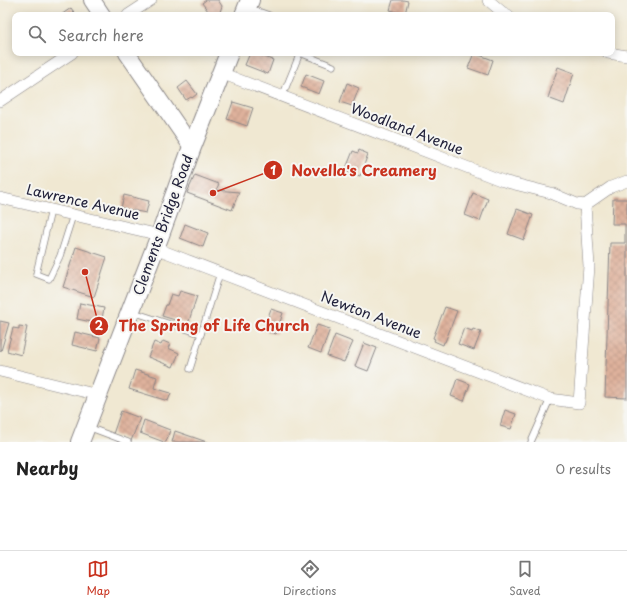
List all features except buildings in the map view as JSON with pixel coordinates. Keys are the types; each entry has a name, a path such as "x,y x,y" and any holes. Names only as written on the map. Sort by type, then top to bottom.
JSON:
{"main road":[{"name":"Clements Bridge Road","path":"83,434 228,56"}],"street":[{"path":"92,0 100,12"},
{"path":"133,12 151,0"},
{"path":"488,0 502,12"},
{"path":"615,54 627,56"},
{"path":"0,101 68,56"},
{"path":"129,56 192,147"},
{"name":"Woodland Avenue","path":"221,73 503,181 551,193 577,204 585,205"},
{"path":"585,205 611,187 627,180"},
{"name":"Lawrence Avenue","path":"0,198 73,215 157,242"},
{"name":"Newton Avenue","path":"157,242 220,274 550,399 579,403 589,266 585,205"},
{"path":"0,371 98,395"}],"lane":[{"path":"247,7 260,12"},
{"path":"282,97 299,56"},
{"path":"307,56 332,66"},
{"path":"51,210 36,274 49,279 60,256 73,215"},
{"path":"190,369 220,274"},
{"path":"131,311 201,334"},
{"path":"530,442 550,399"},
{"path":"83,434 128,442"}],"place":[{"name":"Novella's Creamery","path":"213,193"},
{"name":"The Spring of Life Church","path":"85,272"}]}
